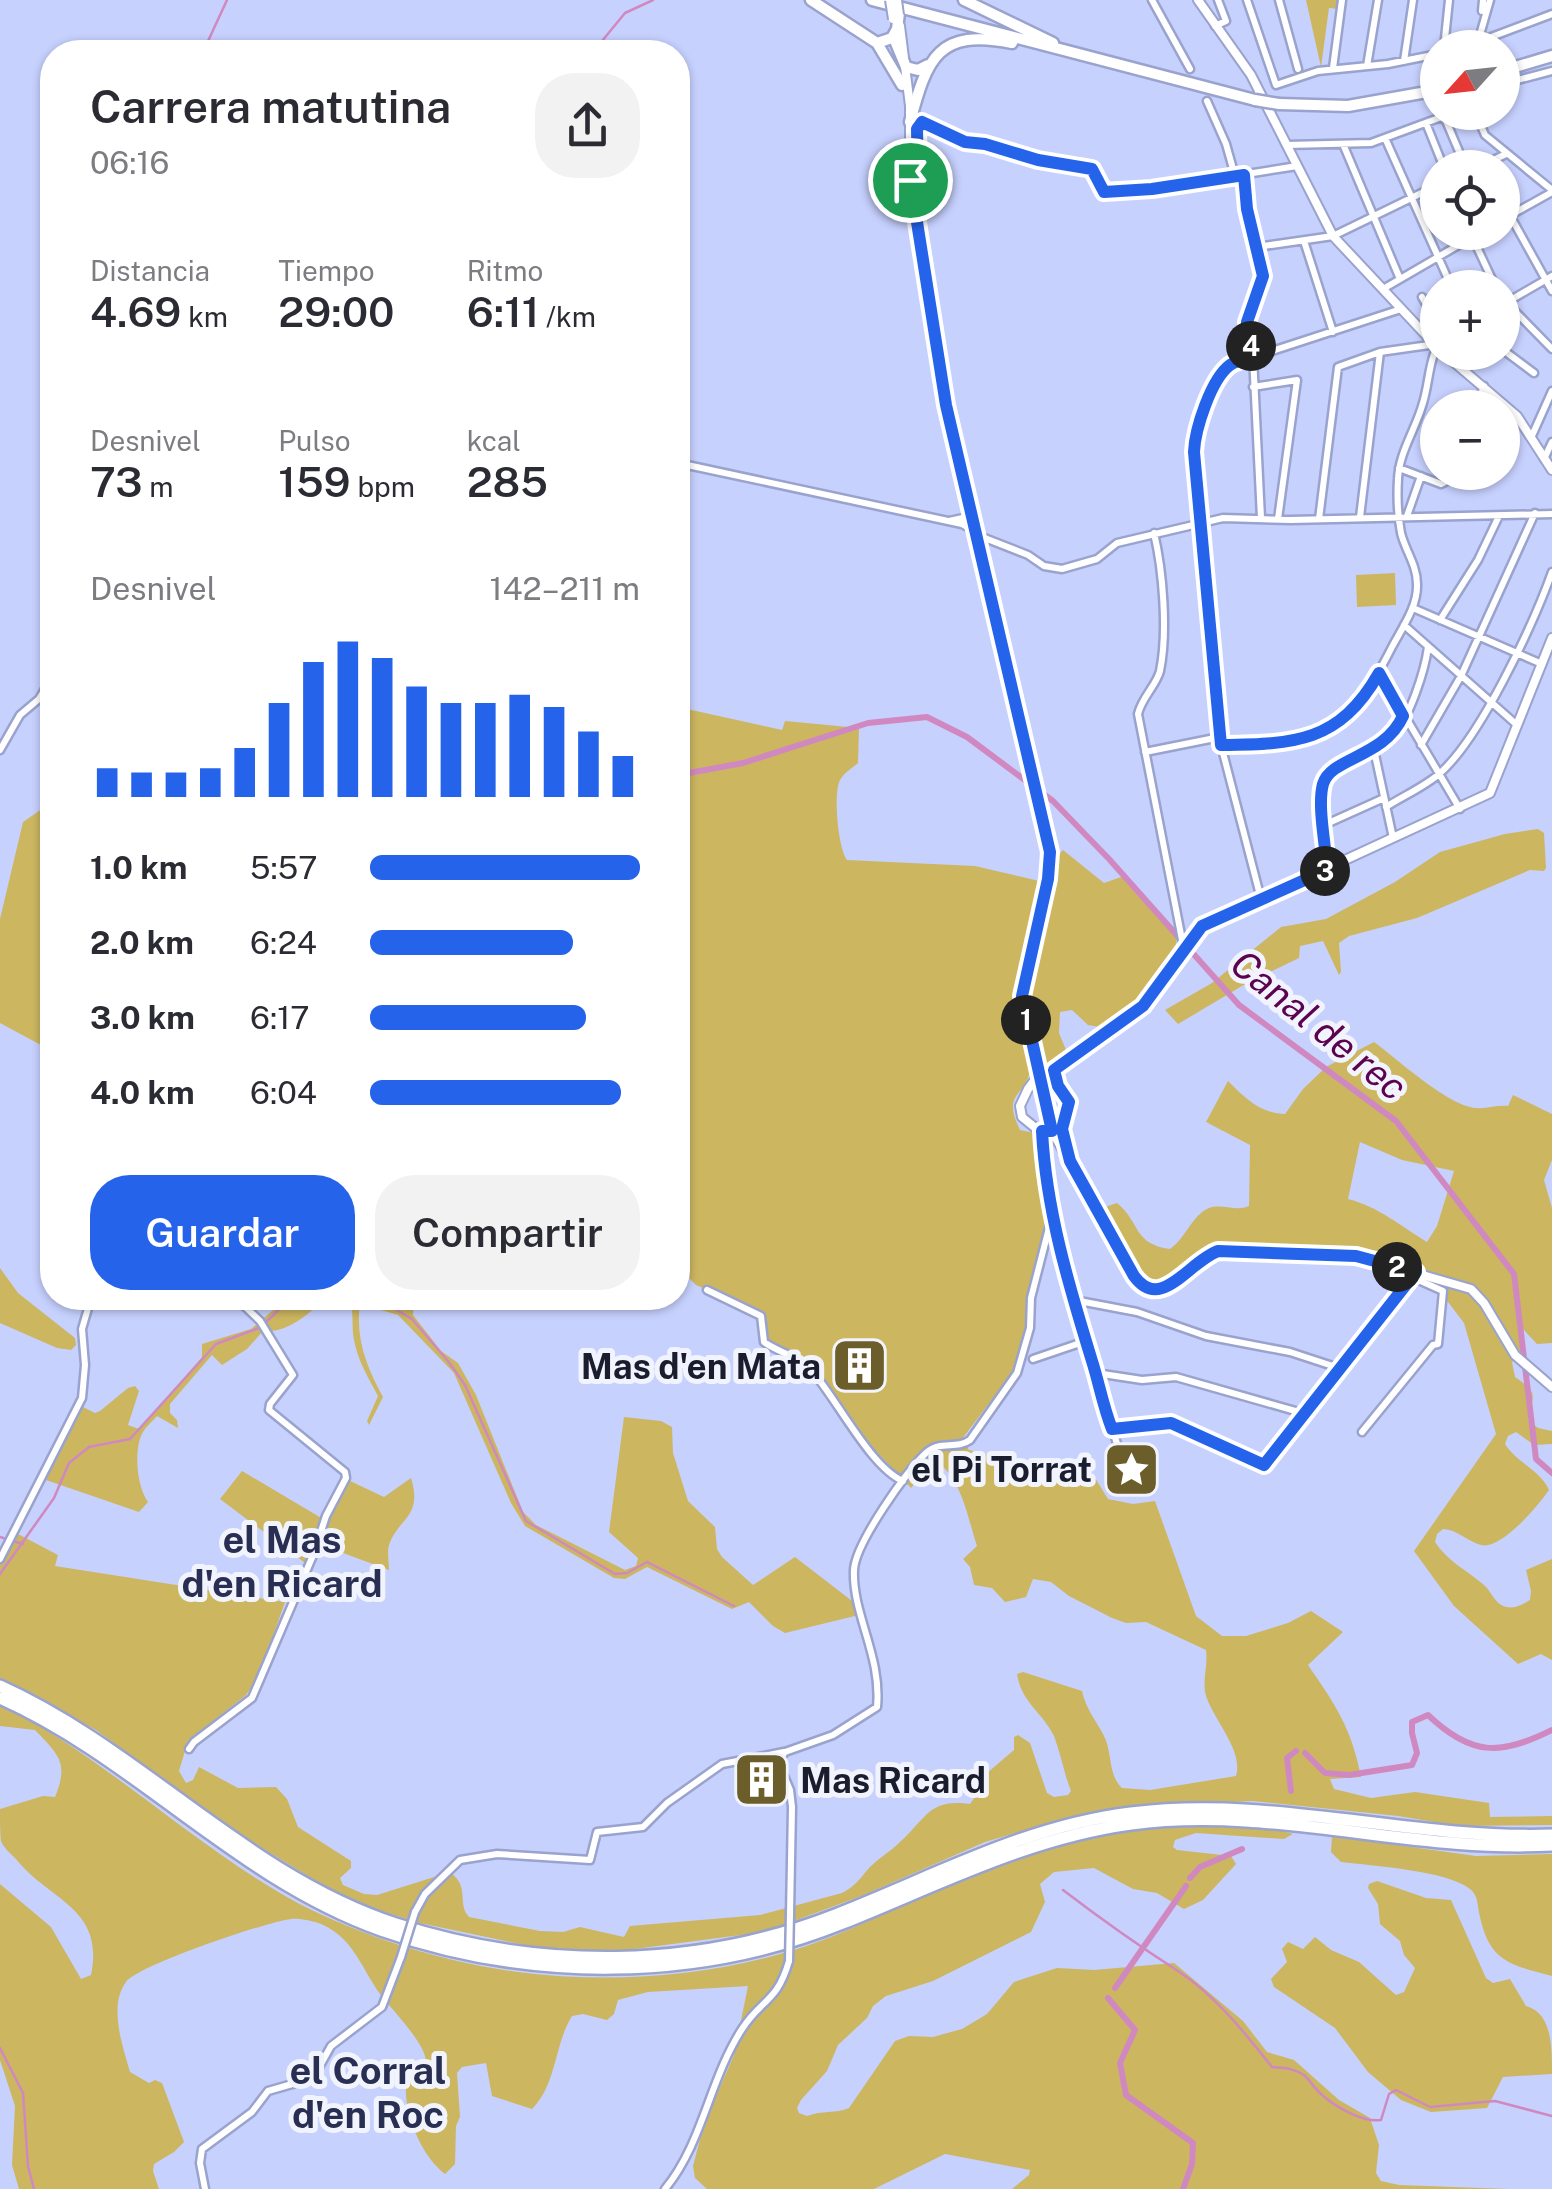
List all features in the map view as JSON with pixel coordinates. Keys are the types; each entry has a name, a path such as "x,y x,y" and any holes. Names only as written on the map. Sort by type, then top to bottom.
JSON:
{"highway":[{"path":"811,0 877,43 902,85"},
{"path":"872,0 1278,104 1348,106 1420,93"},
{"path":"964,0 1026,32 1096,60"},
{"path":"897,16 896,38 906,67 918,70 948,44 971,39 1096,60"},
{"path":"877,43 896,38"},
{"path":"1520,66 1552,56"},
{"path":"910,122 928,64"},
{"path":"0,1686 86,1732 242,1846 306,1885 394,1923 451,1940 540,1955 646,1956 746,1942 836,1915 1014,1840 1128,1813 1278,1810 1433,1831 1552,1835"},
{"path":"0,1698 77,1738 237,1856 325,1906 381,1930 442,1948 538,1966 640,1968 742,1954 825,1930 1017,1850 1146,1822 1248,1819 1424,1842 1552,1845"}],"street":[{"path":"894,0 906,67 910,178 941,382 1041,807 1050,865 1022,996 1047,1131 1051,1209 1118,1447"},
{"path":"1152,0 1190,69"},
{"path":"1198,0 1251,75 1333,236 1420,331"},
{"path":"1214,26 1226,21 1218,0"},
{"path":"1247,0 1276,84 1332,68 1420,58"},
{"path":"1279,0 1298,69"},
{"path":"1332,68 1342,0"},
{"path":"1367,66 1378,0"},
{"path":"1404,61 1413,0"},
{"path":"1446,30 1449,0"},
{"path":"1481,30 1487,0"},
{"path":"1510,30 1552,14"},
{"path":"896,38 909,142"},
{"path":"1520,79 1552,71"},
{"path":"1207,101 1240,175 1263,276 1247,322 1253,356 1260,518"},
{"path":"910,178 918,178 917,129 922,122 965,142 1092,169 1104,192 1152,189 1297,166"},
{"path":"1288,145 1370,143 1420,125"},
{"path":"1483,130 1502,150"},
{"path":"1385,138 1442,270"},
{"path":"1343,144 1400,279"},
{"path":"1520,165 1552,191 1520,210"},
{"path":"1257,247 1333,236 1420,193"},
{"path":"1520,238 1549,278 1552,290"},
{"path":"1304,241 1333,332"},
{"path":"1383,289 1451,250"},
{"path":"1520,293 1549,278"},
{"path":"1261,899 1220,741 1194,452 1198,425 1232,364 1401,310"},
{"path":"1520,318 1552,349"},
{"path":"1318,519 1338,367 1380,352 1420,349"},
{"path":"1360,517 1380,352"},
{"path":"1520,362 1534,373"},
{"path":"1404,516 1399,468 1422,409 1431,370"},
{"path":"1464,370 1517,416 1552,470"},
{"path":"1254,387 1297,380 1278,519"},
{"path":"1483,390 1484,386"},
{"path":"1531,438 1552,391"},
{"path":"1544,460 1552,442"},
{"path":"690,466 947,522 972,516"},
{"path":"1399,468 1420,476"},
{"path":"1146,752 1220,741 1296,742 1340,722 1354,710 1404,625 1418,587 1401,532 1420,478"},
{"path":"959,521 968,502"},
{"path":"1421,745 1461,676 1535,512"},
{"path":"959,521 1044,566 1062,569 1097,559 1117,543 1223,518 1552,514"},
{"path":"1440,620 1478,560 1499,516"},
{"path":"1154,534 1161,561 1160,674 1140,702 1138,714 1184,950"},
{"path":"1324,826 1385,802 1439,774 1492,702 1552,572"},
{"path":"1412,608 1542,664"},
{"path":"1404,625 1518,726"},
{"path":"1552,638 1490,793 1202,926 1143,1006 1034,1081 1022,1099 1020,1112 1030,1126 1047,1131 1070,1161 1134,1276 1148,1291 1166,1289 1199,1260 1218,1251 1356,1256 1464,1286 1478,1295 1515,1355 1552,1387"},
{"path":"1327,870 1322,800 1325,778 1337,766 1374,750 1396,733 1425,672 1428,647"},
{"path":"1379,673 1460,809"},
{"path":"0,750 20,716 40,697"},
{"path":"1374,750 1394,840"},
{"path":"1054,1070 1058,1086 1069,1102 1062,1129 1070,1161"},
{"path":"1039,1080 1058,1086"},
{"path":"1047,1131 1066,1120"},
{"path":"205,2189 200,2164 202,2149 252,2112 268,2090 314,2078 332,2046 382,2007 415,1912 425,1894 460,1860 496,1854 590,1860 598,1832 643,1827 667,1803 722,1764 785,1752 833,1734 877,1707 877,1668 854,1570 874,1524 904,1481 933,1448 970,1440 1017,1373 1030,1328 1032,1298 1051,1209"},
{"path":"1112,1429 1171,1423 1264,1465 1415,1275"},
{"path":"1362,1432 1433,1344 1438,1344 1444,1290 1415,1275"},
{"path":"706,1290 761,1316 764,1342 811,1369 853,1430 892,1474 904,1481"},
{"path":"1074,1300 1137,1312 1206,1336 1274,1349 1342,1369"},
{"path":"0,1560 82,1398 82,1328 88,1310"},
{"path":"189,1749 252,1698 326,1516 346,1478 345,1472 269,1410 294,1375 260,1321 249,1310"},
{"path":"1034,1360 1086,1341"},
{"path":"1096,1373 1142,1380 1176,1378 1306,1414"},
{"path":"666,2189 689,2155 709,2095 740,2031 782,1985 789,1961 792,1808 790,1790 778,1762 785,1752"}],"shaded area":[{"path":"1306,0 1340,0 1338,9 1329,8 1321,67"},
{"path":"1395,573 1396,605 1357,607 1356,575"},
{"path":"690,710 782,730 785,721 859,728 858,763 840,780 837,797 839,833 847,860 975,866 1039,881 1014,993 1031,1067 1013,1108 1020,1130 1039,1134 1046,1217 1026,1329 1013,1372 962,1439 969,1450 1039,1469 1092,1473 1108,1499 1133,1504 1155,1501 1196,1616 1222,1636 1246,1636 1311,1611 1343,1632 1308,1665 1341,1718 1361,1777 1330,1779 1334,1789 1371,1798 1415,1792 1489,1803 1490,1817 1552,1816 1552,1825 1459,1826 1252,1801 1122,1808 1067,1818 985,1842 864,1895 764,1932 619,1951 543,1949 420,1923 351,1902 237,1833 96,1730 0,1680 0,1551 77,1404 95,1413 135,1386 139,1391 128,1425 139,1429 202,1357 202,1344 251,1329 273,1310 312,1310 297,1322 263,1331 247,1349 222,1365 212,1355 170,1404 178,1428 157,1416 146,1428 137,1460 141,1488 148,1502 139,1512 46,1480 18,1534 58,1555 55,1566 285,1602 259,1676 246,1695 188,1741 179,1771 186,1783 193,1780 199,1767 238,1788 276,1787 287,1799 298,1827 351,1861 351,1868 340,1878 343,1885 377,1895 450,1872 460,1884 469,1917 540,1931 563,1932 580,1927 624,1937 630,1926 760,1915 842,1893 930,1811 946,1804 970,1804 987,1773 1014,1750 1014,1737 1018,1735 1030,1743 1047,1793 1054,1797 1068,1795 1071,1791 1054,1736 1019,1684 1017,1674 1023,1672 1082,1691 1106,1741 1114,1776 1122,1788 1150,1790 1236,1776 1231,1744 1205,1692 1206,1650 1146,1622 1126,1623 1112,1618 1051,1582 1033,1579 1026,1597 1005,1602 992,1588 974,1585 970,1567 963,1559 977,1546 963,1500 946,1469 937,1462 931,1464 911,1488 853,1427 808,1364 766,1341 764,1315 690,1279"},
{"path":"40,810 40,1045 0,1023 0,919 23,822"},
{"path":"1538,829 1544,833 1544,871 1530,870 1417,918 1349,936 1339,943 1339,975 1323,941 1300,946 1299,958 1178,1024 1165,1010 1212,983 1281,927 1326,919 1395,882 1440,852"},
{"path":"1063,850 1104,883 1124,876 1175,929 1177,949 1144,1001 1106,1028 1088,1025 1072,1010 1060,1012 1059,1033 1068,1055 1050,1069 1044,1066 1032,1033 1027,985 1055,859"},
{"path":"1374,1042 1437,1090 1464,1105 1508,1106 1513,1095 1552,1114 1552,1160 1544,1180 1552,1208 1552,1343 1537,1344 1522,1328 1519,1331 1523,1352 1512,1362 1515,1377 1533,1396 1528,1420 1538,1428 1552,1431 1552,1444 1534,1445 1516,1432 1508,1436 1505,1444 1549,1490 1499,1541 1481,1545 1443,1529 1435,1542 1484,1585 1499,1604 1507,1607 1530,1600 1526,1570 1552,1559 1552,1660 1541,1654 1518,1664 1454,1606 1414,1551 1496,1434 1464,1323 1432,1281 1330,1255 1216,1257 1165,1295 1148,1296 1130,1281 1091,1212 1117,1203 1143,1238 1170,1249 1209,1208 1249,1206 1250,1145 1206,1122 1228,1081 1261,1108 1285,1114 1326,1067","holes":["1360,1142 1402,1160 1454,1171 1437,1226 1427,1242 1379,1212 1348,1199"]},
{"path":"0,1268 18,1293 75,1338 76,1345 71,1350 57,1348 0,1323"},
{"path":"351,1310 360,1310 364,1352 383,1397 369,1425 367,1421 378,1396 353,1334"},
{"path":"381,1310 413,1310 413,1315 441,1351 458,1363 476,1395 523,1512 536,1525 625,1570 636,1566 638,1558 609,1532 624,1417 661,1421 672,1427 673,1453 688,1501 715,1527 717,1549 722,1557 753,1585 795,1557 856,1604 859,1615 785,1633 749,1602 732,1609 647,1567 625,1579 614,1578 525,1526 511,1503 454,1373 398,1315"},
{"path":"242,1471 328,1522 348,1480 384,1497 411,1478 414,1501 389,1545 389,1570 316,1543 305,1563 220,1499"},
{"path":"0,1704 72,1747 240,1868 301,1905 392,1943 518,1972 583,1977 650,1976 748,1962 854,1927 974,1871 1088,1838 1220,1825 1293,1834 1284,1839 1196,1833 1175,1840 1173,1847 1177,1850 1231,1856 1236,1864 1203,1900 1184,1909 1157,1893 1133,1889 1094,1868 1054,1872 1040,1884 1045,1902 1031,1932 933,1981 886,1996 873,2006 867,2018 838,2045 827,2071 801,2100 799,2113 807,2116 849,2108 895,2041 962,2029 987,2014 1014,1982 1057,1968 1094,1970 1174,1963 1243,2021 1267,2052 1294,2060 1339,2100 1370,2118 1379,2145 1376,2173 1381,2181 1509,2189 1012,2189 1030,2170 945,2154 874,2189 707,2189 695,2178 693,2166 704,2124 734,2055 748,1986 648,1992 618,2000 614,2014 607,2020 583,2014 572,2016 546,2088 532,2109 492,2096 486,2063 462,2067 457,2073 460,2117 456,2126 455,2164 445,2174 419,2141 406,2099 408,2072 426,2061 421,2046 376,1989 343,1938 321,1924 294,1919 177,1955 136,1975 121,1992 119,2027 130,2072 149,2083 162,2083 184,2142 154,2164 159,2189 19,2189 12,2165 15,2106 0,2060 0,1884 51,1927 81,1979 91,1975 93,1952 82,1919 29,1873 1,1841 0,1809 43,1796 55,1797 61,1767 56,1753 35,1730 0,1726"},
{"path":"1332,1836 1476,1856 1552,1854 1552,1976 1514,1965 1497,1953 1484,1932 1470,1889 1427,1873 1341,1862 1331,1852"},
{"path":"1377,1881 1426,1898 1451,1900 1486,1978 1493,1983 1510,1979 1526,2006 1546,2023 1552,2074 1503,2077 1487,2108 1431,2112 1401,2100 1368,2072 1335,2028 1274,1987 1271,1979 1287,1962 1282,1949 1288,1942 1303,1949 1315,1937 1331,1950 1359,1962 1396,1995 1404,1992 1415,1968 1404,1955 1400,1941 1380,1924 1378,1904 1368,1888"}],"waterway":[{"path":"209,40 227,0"},
{"path":"603,40 625,13 653,0"},
{"name":"Canal de rec","path":"690,773 743,763 868,723 927,717 967,737 1053,801 1239,1005 1396,1121 1514,1274 1536,1459 1552,1473"},
{"path":"265,1323 279,1310"},
{"path":"397,1310 412,1319 465,1385 526,1521 615,1574 627,1573 647,1562 734,1606"},
{"path":"0,1574 54,1498 69,1463 89,1447 130,1439 216,1344 259,1328"},
{"path":"0,1537 23,1544"},
{"name":"Canal de rec","path":"1305,1753 1325,1773 1349,1775 1412,1765 1417,1753 1412,1722 1428,1715 1458,1738 1487,1748 1517,1744 1552,1730"},
{"name":"Canal de rec","path":"1291,1791 1287,1758 1296,1751"},
{"name":"Canal de rec","path":"1190,1878 1200,1867 1242,1849"},
{"name":"Canal de rec","path":"1115,1988 1186,1886"},
{"path":"1063,1890 1204,1991 1272,2067 1300,2073 1327,2099 1349,2113 1381,2120 1389,2094 1396,2090 1430,2107 1495,2101 1552,2116"},
{"name":"Canal de rec","path":"1108,1998 1135,2030 1120,2063 1126,2095 1193,2143 1192,2164 1183,2189"},
{"path":"0,2048 23,2093 28,2166 34,2189"}],"place":[{"name":"Mas d'en Mata","path":"860,1366"},
{"name":"el Pi Torrat","path":"1131,1469"},
{"name":"Mas Ricard","path":"761,1780"}],"district":[{"name":"el Mas d'en Ricard","path":"282,1561"},
{"name":"el Corral d'en Roc","path":"368,2092"}],"route":[{"path":"922,122 965,142 1092,169 1104,192 1244,175 1247,209 1263,276 1247,322 1253,356 1225,371 1198,425 1194,452 1221,745 1296,742 1340,722 1366,695 1379,673 1403,716 1396,733 1374,750 1337,766 1325,778 1322,800 1327,870 1202,926 1143,1006 1054,1070 1058,1086 1069,1102 1062,1129 1070,1161 1134,1276 1148,1291 1166,1289 1199,1260 1218,1251 1356,1256 1416,1272 1268,1464 1171,1423 1112,1429 1066,1280 1043,1145 1042,1131 1052,1131 1022,996 1048,879 1050,852 941,382 910,180 918,178 917,129 922,122"}]}
